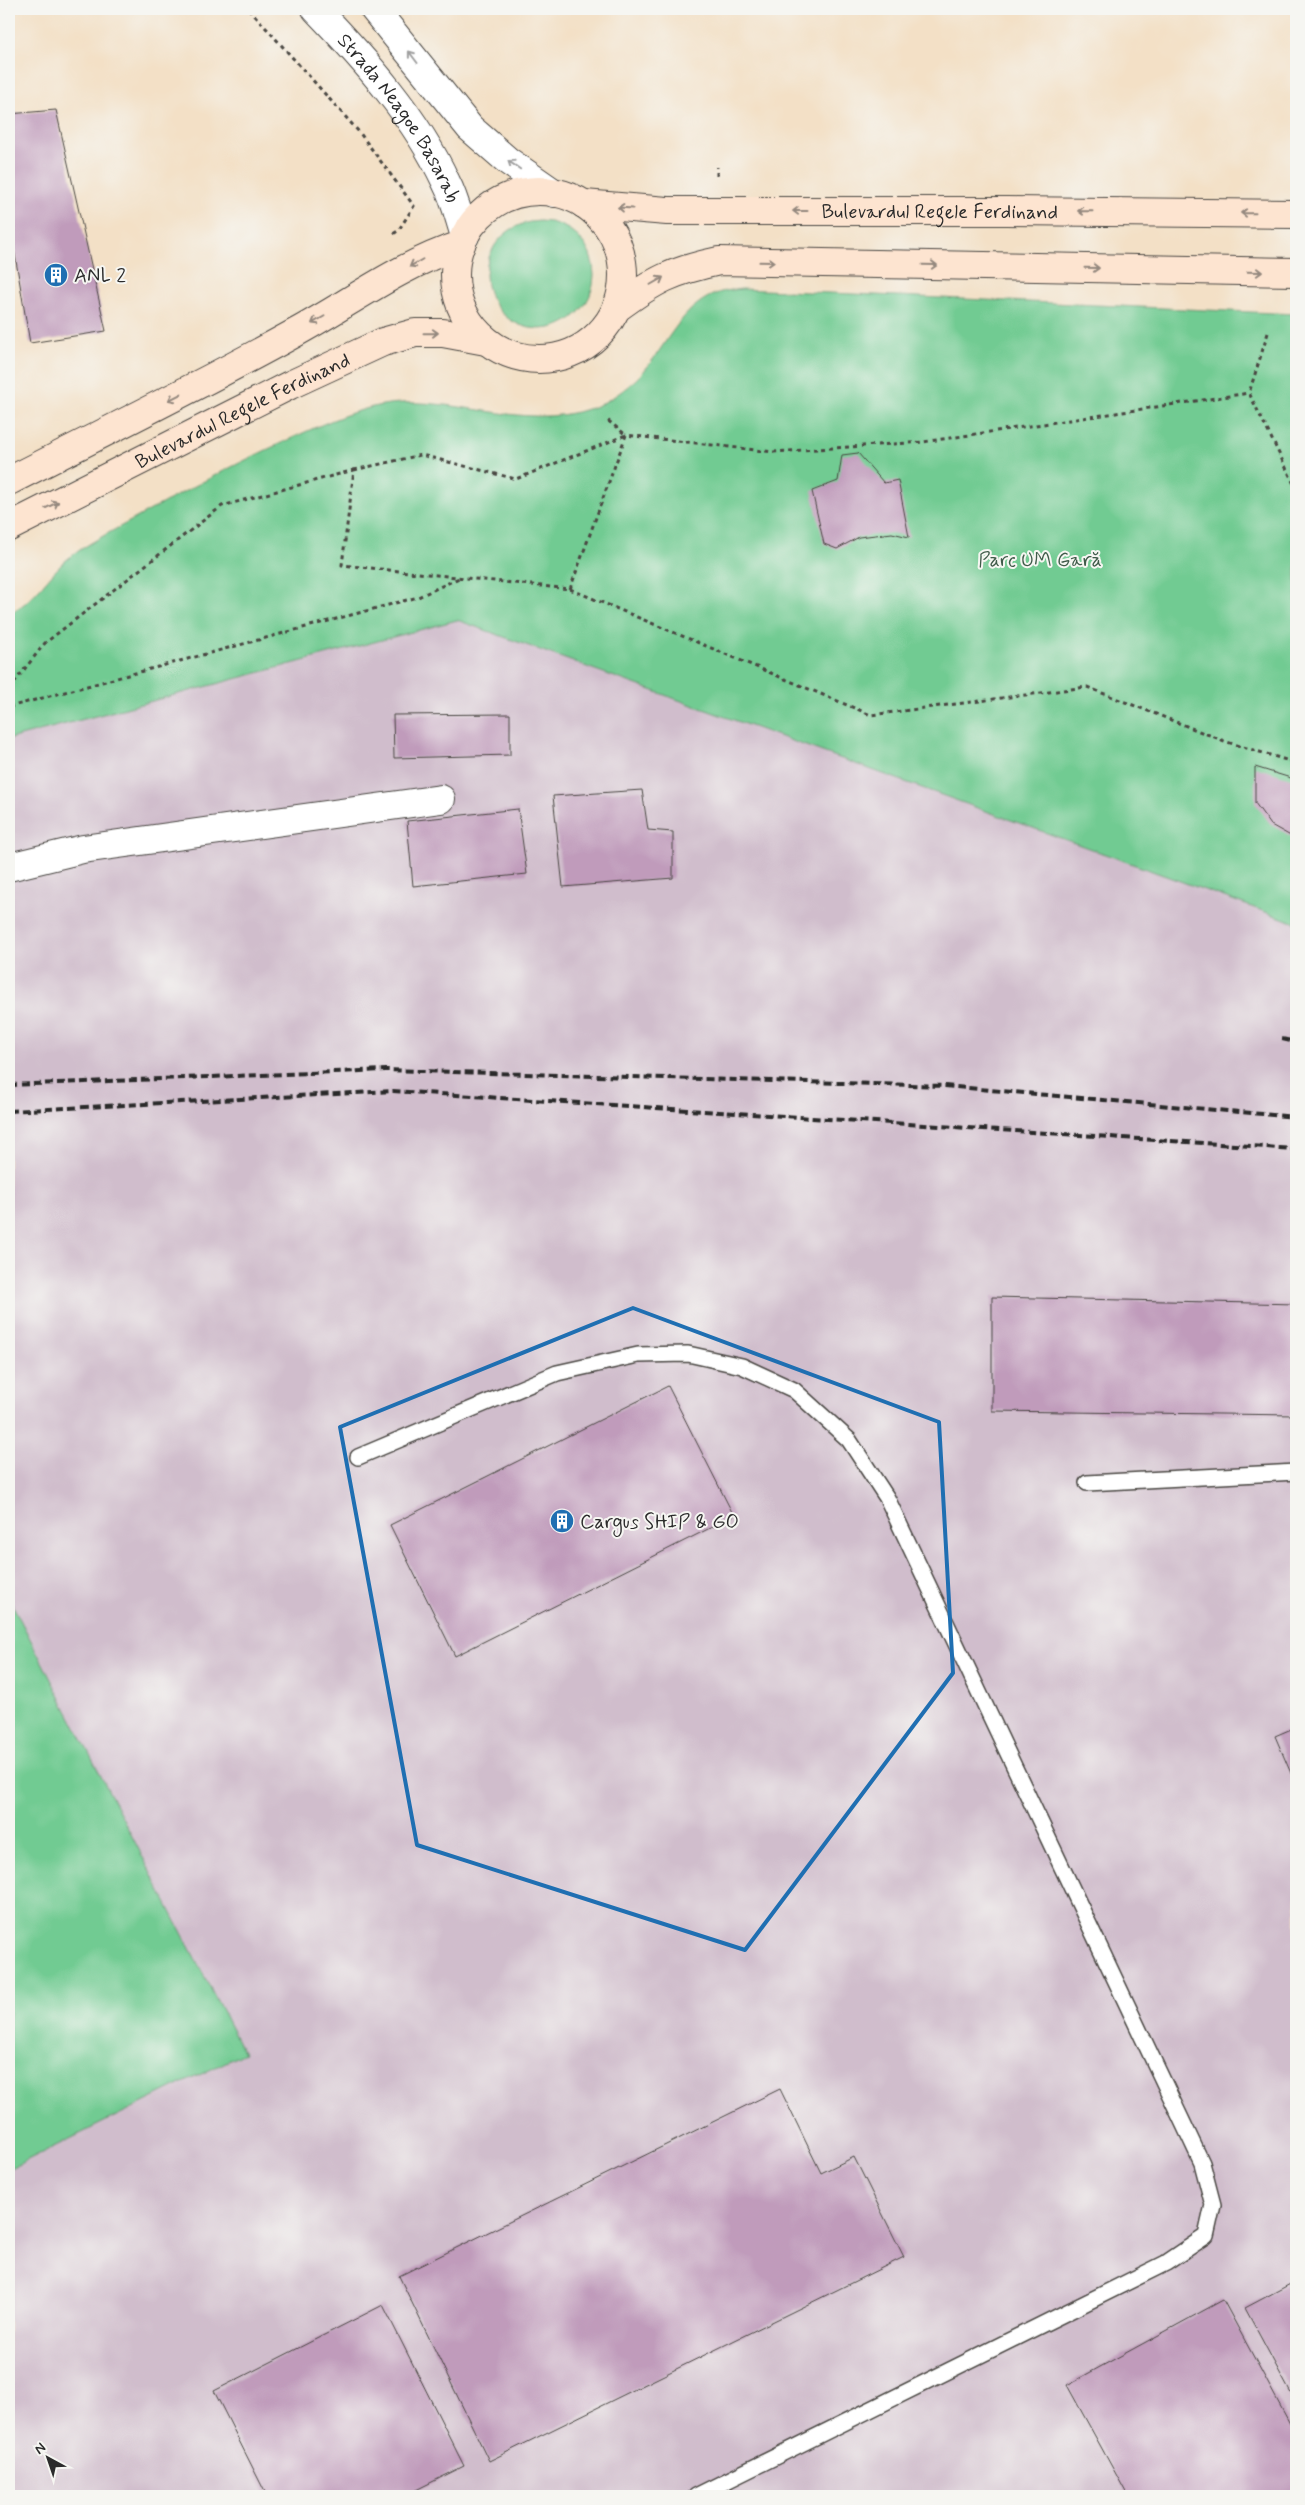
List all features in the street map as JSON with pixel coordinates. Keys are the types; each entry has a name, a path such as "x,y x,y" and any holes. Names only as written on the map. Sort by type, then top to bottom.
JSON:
{"main road":[{"path":"530,192 554,193 584,204 602,219 616,239 622,262 623,286 617,308 606,328 589,343 570,354 548,359 526,359 505,353 486,341 472,326 461,307 456,286 456,272 463,240 479,217 506,198 530,192"},
{"name":"Bulevardul Regele Ferdinand","path":"584,204 667,211 1006,210 1296,214"},
{"path":"9,480 213,378 431,255 463,240"},
{"path":"617,308 663,277 684,268 718,261 1296,272"},
{"name":"Bulevardul Regele Ferdinand","path":"9,527 290,385 383,342 415,333 443,333 486,341"}],"street":[{"name":"Strada Neagoe Basarab","path":"316,9 364,62 409,119 447,183 463,240"},
{"path":"374,9 442,96 470,128 508,161 554,193"},
{"path":"9,867 83,849 441,799"}],"lane":[{"path":"358,1457 557,1373 638,1354 688,1354 742,1366 794,1390 849,1440 887,1498 1202,2164 1213,2205 1206,2236 1166,2263 696,2496"},
{"path":"1087,1484 1296,1472"}],"path":[{"path":"249,9 359,132 414,206 398,231 390,236"},
{"path":"1268,333 1249,393 1296,488"},
{"path":"9,689 45,643 222,506 354,470 421,455 516,479 626,435 773,452 922,442 1249,393"},
{"path":"606,419 626,435"},
{"path":"570,589 626,435"},
{"path":"354,470 342,566 570,589 871,715 1087,687 1227,742 1296,763"},
{"path":"9,707 418,597 459,578"}],"highlighted area":[{"path":"633,1308 939,1422 953,1673 745,1950 417,1845 340,1427"}],"shaded area":[{"path":"457,620 1296,923 1296,2496 9,2496 9,739"}],"green space":[{"path":"540,221 561,225 578,237 590,254 594,275 590,296 578,313 561,325 540,329 519,325 502,313 490,296 486,275 490,254 502,237 519,225"},
{"name":"Parc UM Gară","path":"742,289 1296,314 1296,923 457,620 9,739 9,614 27,602 70,557 88,545 254,456 343,416 377,406 403,403 430,404 538,416 565,414 591,408 622,391 637,378 679,323 697,304 721,292"},
{"path":"9,1598 244,2053 9,2169"}],"building":[{"name":"ANL 2","path":"56,110 106,331 30,343 9,220 9,114"},
{"path":"858,453 884,483 898,480 909,537 892,533 859,537 837,549 824,544 812,491 838,481 842,455"},
{"path":"510,714 510,755 394,758 393,715"},
{"path":"1255,767 1296,778 1296,839 1271,825 1255,803"},
{"path":"642,790 648,830 673,832 673,878 563,887 553,796"},
{"path":"518,809 527,874 413,886 407,821"},
{"path":"992,1297 1296,1304 1296,1415 992,1411"},
{"name":"Cargus SHIP & GO","path":"668,1386 734,1516 455,1656 390,1525"},
{"path":"1296,1727 1296,1785 1275,1736"},
{"path":"780,2089 821,2173 854,2157 904,2257 489,2461 399,2276"},
{"path":"1296,2281 1296,2403 1245,2308"},
{"path":"1223,2300 1296,2435 1296,2496 1128,2496 1067,2385"},
{"path":"383,2305 464,2466 404,2496 267,2496 214,2391"}],"railway":[{"path":"1282,1039 1296,1042"},
{"path":"9,1085 386,1070 945,1086 1296,1117"},
{"path":"9,1111 393,1091 1296,1149"}],"place":[{"name":"ANL 2","path":"56,275"},
{"name":"Cargus SHIP & GO","path":"562,1521"}]}
